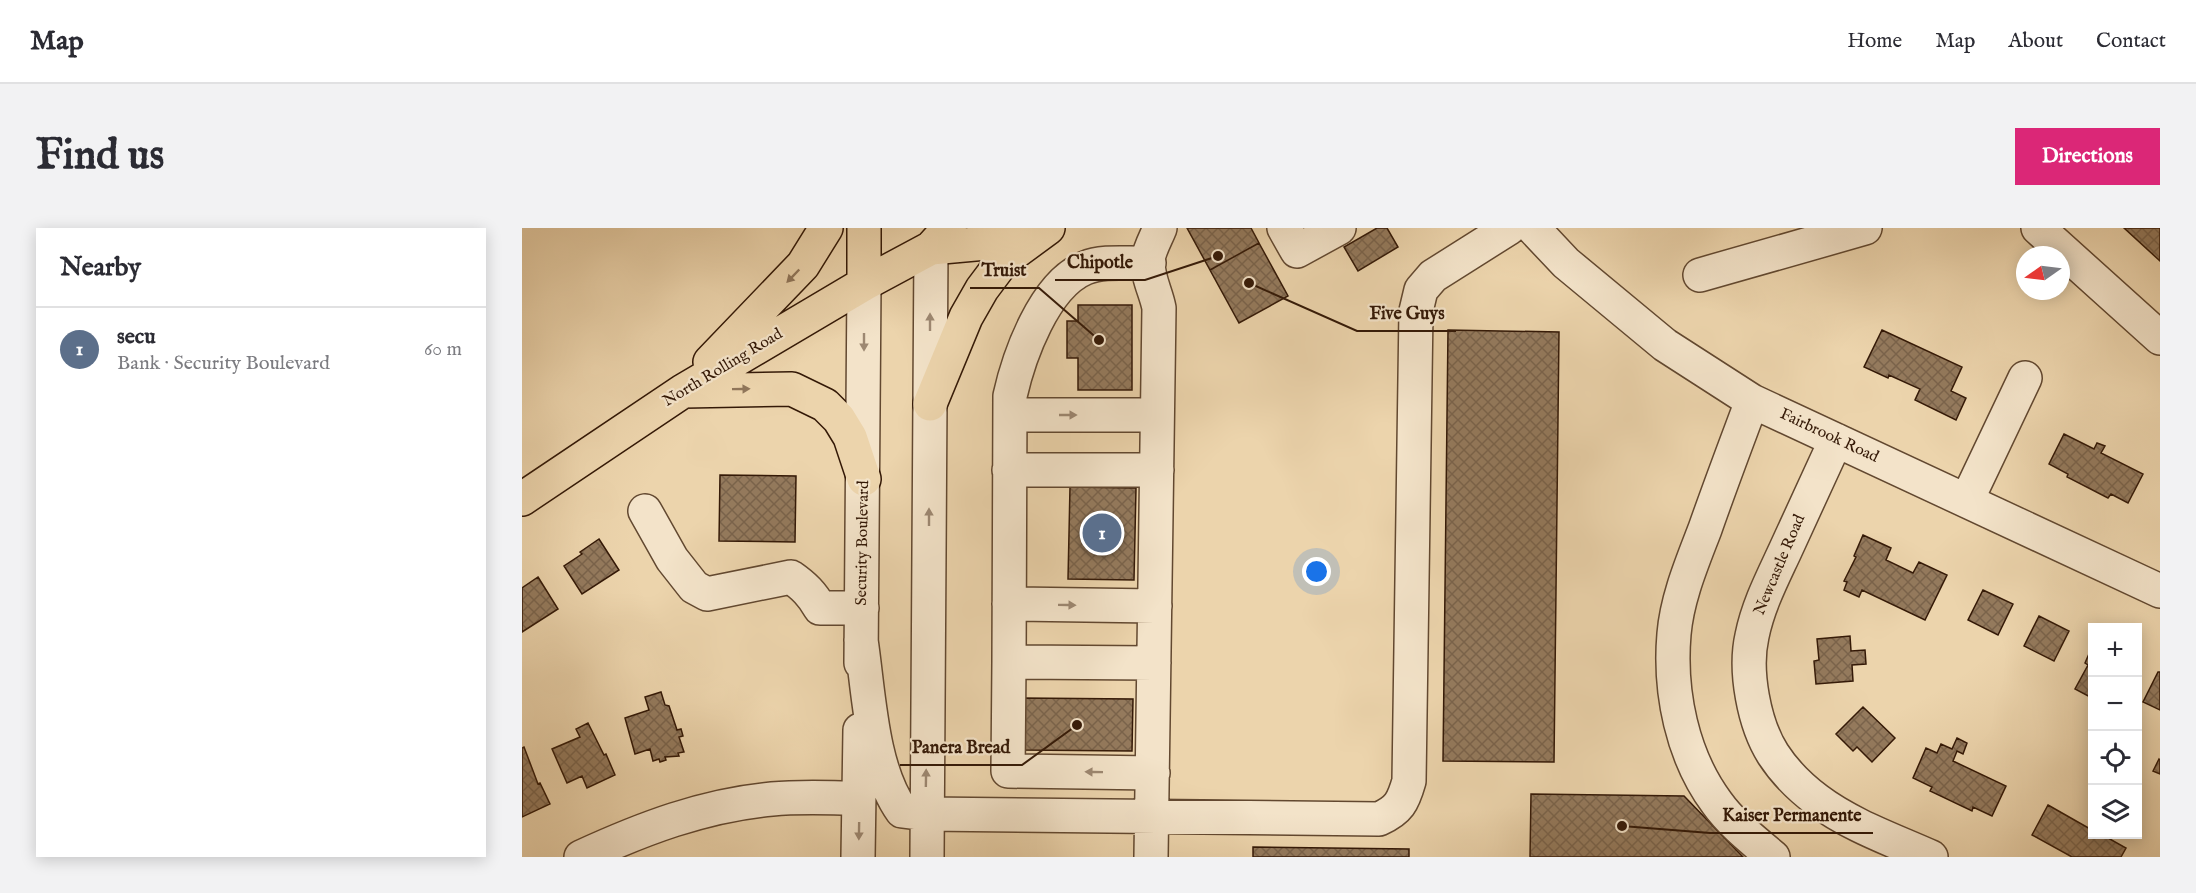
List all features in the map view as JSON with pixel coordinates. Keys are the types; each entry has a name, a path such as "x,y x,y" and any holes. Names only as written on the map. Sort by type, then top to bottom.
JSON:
{"main road":[{"path":"682,391 803,265 826,228"},
{"name":"Security Boulevard","path":"864,228 864,284"},
{"name":"North Rolling Road","path":"522,499 682,391 864,284 937,235 986,243 1013,228"},
{"path":"930,404 966,317 982,289 1002,261 1048,228"},
{"path":"682,391 792,389 825,405 839,419 850,437 864,479"}],"street":[{"path":"1151,857 1159,308 1150,278 1148,259 1160,228"},
{"path":"1284,228 1297,251 1339,228"},
{"path":"861,640 878,759 892,797 902,811 926,814 1379,819 1392,813 1403,801 1409,781 1416,311 1421,290 1433,276 1509,228"},
{"name":"Fairbrook Road","path":"1533,228 1566,263 1665,345 1752,401 2160,591"},
{"path":"1700,275 1865,228"},
{"path":"2038,228 2160,338"},
{"path":"927,857 930,404 937,235"},
{"path":"1149,263 1102,264 1084,268 1065,281 1048,302 1017,366 1010,396 1008,771 1153,773"},
{"name":"Security Boulevard","path":"858,857 864,479 864,284"},
{"path":"1967,500 2025,378"},
{"path":"1752,401 1682,590 1674,633 1673,672 1677,708 1685,743 1701,778 1716,803 1734,824 1773,857"},
{"path":"1010,415 1157,415"},
{"name":"Newcastle Road","path":"1836,440 1761,604 1751,637 1749,666 1753,697 1760,724 1773,754 1794,780 1817,800 1845,818 1931,857"},
{"path":"1010,470 1157,470"},
{"path":"645,511 672,559 694,586 707,594 791,577 804,586 820,608 862,608"},
{"path":"1009,604 1155,606"},
{"path":"1009,662 1154,663"},
{"path":"581,857 674,819 724,806 773,799 859,798"}],"building":[{"path":"1187,228 1251,228 1259,243 1210,270"},
{"path":"1377,228 1387,228 1398,247 1358,271 1344,247"},
{"path":"2124,228 2160,228 2160,261"},
{"path":"1259,243 1288,296 1239,323 1210,270"},
{"path":"1078,305 1132,305 1132,390 1078,390 1078,358 1067,358 1067,321 1078,321"},
{"path":"1448,330 1559,332 1554,762 1443,761"},
{"path":"1882,330 1962,367 1951,391 1966,398 1956,420 1915,400 1920,389 1864,367"},
{"path":"2064,434 2094,449 2097,443 2105,446 2101,453 2143,474 2128,503 2111,494 2108,498 2067,477 2068,474 2049,464"},
{"path":"720,475 796,476 795,542 719,541"},
{"path":"1070,487 1136,488 1134,580 1068,579"},
{"path":"1863,535 1891,548 1886,560 1913,573 1919,562 1947,575 1925,620 1862,590 1859,597 1844,590 1847,582 1844,581 1856,557 1854,556"},
{"path":"599,539 619,570 582,594 564,566"},
{"path":"538,577 558,609 522,632 522,588"},
{"path":"1983,590 2013,604 1998,635 1968,620"},
{"path":"2039,616 2069,631 2054,661 2024,646"},
{"path":"1850,636 1851,651 1865,650 1866,664 1852,665 1853,681 1816,684 1814,661 1819,660 1817,639"},
{"path":"2088,665 2088,696 2075,689"},
{"path":"2160,672 2160,710 2143,702"},
{"path":"661,692 665,705 669,706 677,730 681,729 683,736 679,737 684,752 678,753 679,756 665,757 666,760 660,762 659,759 653,761 650,749 635,754 625,718 649,710 645,697"},
{"path":"1022,698 1133,699 1132,751 1022,750"},
{"path":"1863,707 1895,738 1872,762 1857,747 1853,751 1836,734"},
{"path":"588,723 615,775 587,788 582,776 567,783 552,749 580,737 576,729"},
{"path":"1957,738 1967,743 1963,754 1957,751 1953,761 2006,786 1992,816 1973,807 1972,811 1930,791 1932,787 1913,778 1926,748 1937,753 1941,744 1952,749"},
{"path":"524,747 538,784 540,783 550,804 522,817 522,748"},
{"path":"2160,760 2160,774 2153,771"},
{"path":"1531,794 1684,796 1743,857 1530,857"},
{"path":"2048,805 2088,828 2088,839 2110,839 2126,848 2121,857 2072,857 2032,835"},
{"path":"1253,847 1409,849 1409,857 1253,857"}],"place":[{"name":"Chipotle","path":"1218,256"},
{"name":"Five Guys","path":"1249,283"},
{"name":"Truist","path":"1099,340"},
{"name":"secu","path":"1102,533"},
{"name":"Panera Bread","path":"1077,725"},
{"name":"Kaiser Permanente","path":"1622,826"}]}
